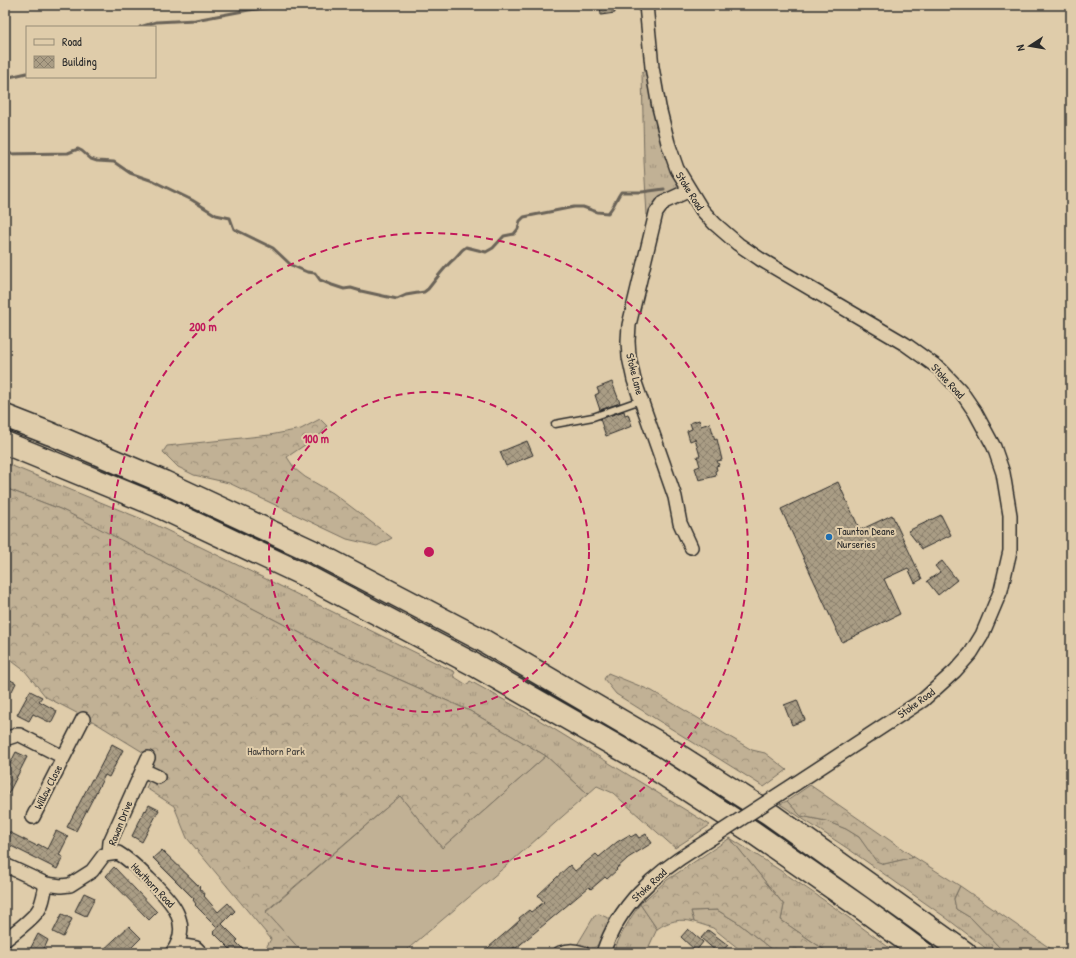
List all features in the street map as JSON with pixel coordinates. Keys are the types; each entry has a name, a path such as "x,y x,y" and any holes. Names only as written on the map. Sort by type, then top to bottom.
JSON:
{"highway":[{"path":"5,416 164,482 312,551 484,641 662,745 764,810 965,953"},
{"path":"5,443 156,505 297,572 471,663 657,770 760,837 923,953"}],"street":[{"name":"Stoke Road","path":"603,953 607,940 620,916 636,895 664,870 923,700 955,671 971,653 992,614 1001,590 1010,551 1010,515 1003,473 985,429 960,390 940,369 905,344 760,259 738,244 715,224 702,210 676,169 668,143 659,108 652,68 646,5"},
{"name":"Stoke Lane","path":"690,190 664,202 656,213 630,325 628,341 629,357 634,380 675,497 680,522 691,547"},
{"name":"Willow Close","path":"33,817 83,719"},
{"name":"Willow Close","path":"5,739 17,734 63,757"},
{"name":"Rowan Drive","path":"5,865 46,884 61,886 70,885 92,871 104,855 109,853 110,842 146,764 158,776"},
{"name":"Hawthorn Road","path":"109,853 118,853 127,858 168,897 177,911 180,930 175,949"},
{"path":"5,940 38,911 46,884"},
{"path":"175,949 196,948 201,953"},
{"path":"560,953 567,950 576,950 583,953"}],"lane":[{"path":"555,424 593,418 641,400"}],"green space":[{"path":"646,70 648,73 655,115 663,147 666,157 678,180 678,188 675,192 657,203 647,216 642,73"},
{"path":"320,419 327,426 321,434 287,457 295,469 305,477 333,493 392,538 377,546 347,539 229,483 194,475 178,467 163,452 167,446 270,435 301,429"},
{"path":"5,463 154,524 455,672 453,676 467,685 470,681 531,715 710,825 675,848 613,793 597,786 588,794 546,756 470,711 329,648 60,509 5,488"},
{"name":"Hawthorn Park","path":"5,488 60,509 83,520 329,648 470,711 546,756 442,848 400,796 266,911 303,953 263,953 271,939 187,838 174,806 146,788 149,781 139,771 146,754 94,722 46,697 25,671 5,656"},
{"path":"608,673 652,691 752,750 765,753 787,770 764,787 616,694 604,679"},
{"path":"546,756 588,794 403,953 303,953 266,912 400,796 442,848"},
{"path":"810,785 914,857 884,864 876,861 859,837 846,829 826,821 801,816 787,801"},
{"path":"787,801 801,816 826,821 846,829 859,837 877,861 884,864 914,857 960,886 954,898 956,909 971,918 1002,950 1007,953 992,953 945,917 850,850 780,804"},
{"path":"730,838 773,865 896,953 829,953 781,920 784,905"},
{"path":"730,838 784,905 781,920 829,953 776,953 737,922 717,910 691,911 694,922 684,920 675,921 657,929 640,904 667,880"},
{"path":"960,886 1057,953 1007,953 1002,950 971,918 956,909 954,899"},
{"path":"640,904 657,929 646,953 613,953 625,928"},
{"path":"717,910 737,922 776,953 744,953 713,928 694,922 691,911"},
{"path":"599,914 608,918 614,918 601,941 594,948 589,949 577,945 595,915"}],"building":[{"path":"600,5 614,5 615,13 601,15"},
{"path":"612,382 620,403 600,410 595,395 599,393 597,388"},
{"path":"624,411 625,415 628,414 632,426 606,436 600,419"},
{"path":"699,420 701,426 710,423 715,440 717,439 722,460 717,461 719,465 716,466 716,476 699,480 695,468 700,466 697,456 700,456 695,439 690,441 687,431 692,429 690,423"},
{"path":"527,441 533,455 506,466 500,452"},
{"path":"838,482 860,530 892,515 922,579 915,583 908,568 884,579 900,614 842,642 781,509"},
{"path":"941,515 951,535 922,549 908,531"},
{"path":"942,561 957,580 938,595 927,581 940,572 935,566"},
{"path":"5,677 16,683 12,691 5,687"},
{"path":"30,691 42,697 39,701 57,711 51,723 33,714 29,721 17,715"},
{"path":"797,700 805,720 792,725 784,705"},
{"path":"112,744 123,750 109,777 105,775 76,831 67,827 92,779 94,779"},
{"path":"16,752 27,757 5,800 5,774"},
{"path":"149,805 159,810 142,842 132,836"},
{"path":"5,830 37,846 38,844 47,849 56,831 68,837 59,855 63,857 57,869 5,843"},
{"path":"636,834 639,838 646,834 652,843 628,858 607,879 605,877 591,889 589,887 515,949 514,947 507,953 482,953 520,920 519,918 529,910 531,912 544,902 538,895 570,865 575,871 596,854 599,857 617,842 629,835 631,837"},
{"path":"162,850 200,887 199,888 205,895 204,896 218,912 228,903 235,911 218,928 195,905 194,899 153,858"},
{"path":"114,867 157,912 149,920 106,876"},
{"path":"84,893 95,898 86,916 75,911"},
{"path":"62,914 72,919 63,937 53,932"},
{"path":"222,924 238,940 236,942 247,953 234,953 213,932"},
{"path":"129,926 141,938 130,949 125,953 100,953"},
{"path":"688,929 703,942 696,951 681,937"},
{"path":"708,930 728,945 721,953 718,953 701,938"},
{"path":"38,934 48,940 44,949 41,953 28,953"}],"waterway":[{"path":"143,26 156,22 195,20 249,10 288,5"},
{"path":"5,78 26,73"},
{"path":"5,154 68,153 78,149 91,159 97,161 114,162 130,173 153,181 192,200 216,215 230,218 234,229 273,248 291,265 307,272 315,273 320,280 344,289 351,288 397,299 406,295 424,292 428,289 447,265 466,247 486,252 493,248 504,236 514,234 518,229 520,221 524,217 574,207 583,207 597,212 608,213 621,192 642,192 664,189"}],"place":[{"name":"Taunton Deane Nurseries","path":"829,537"}]}
